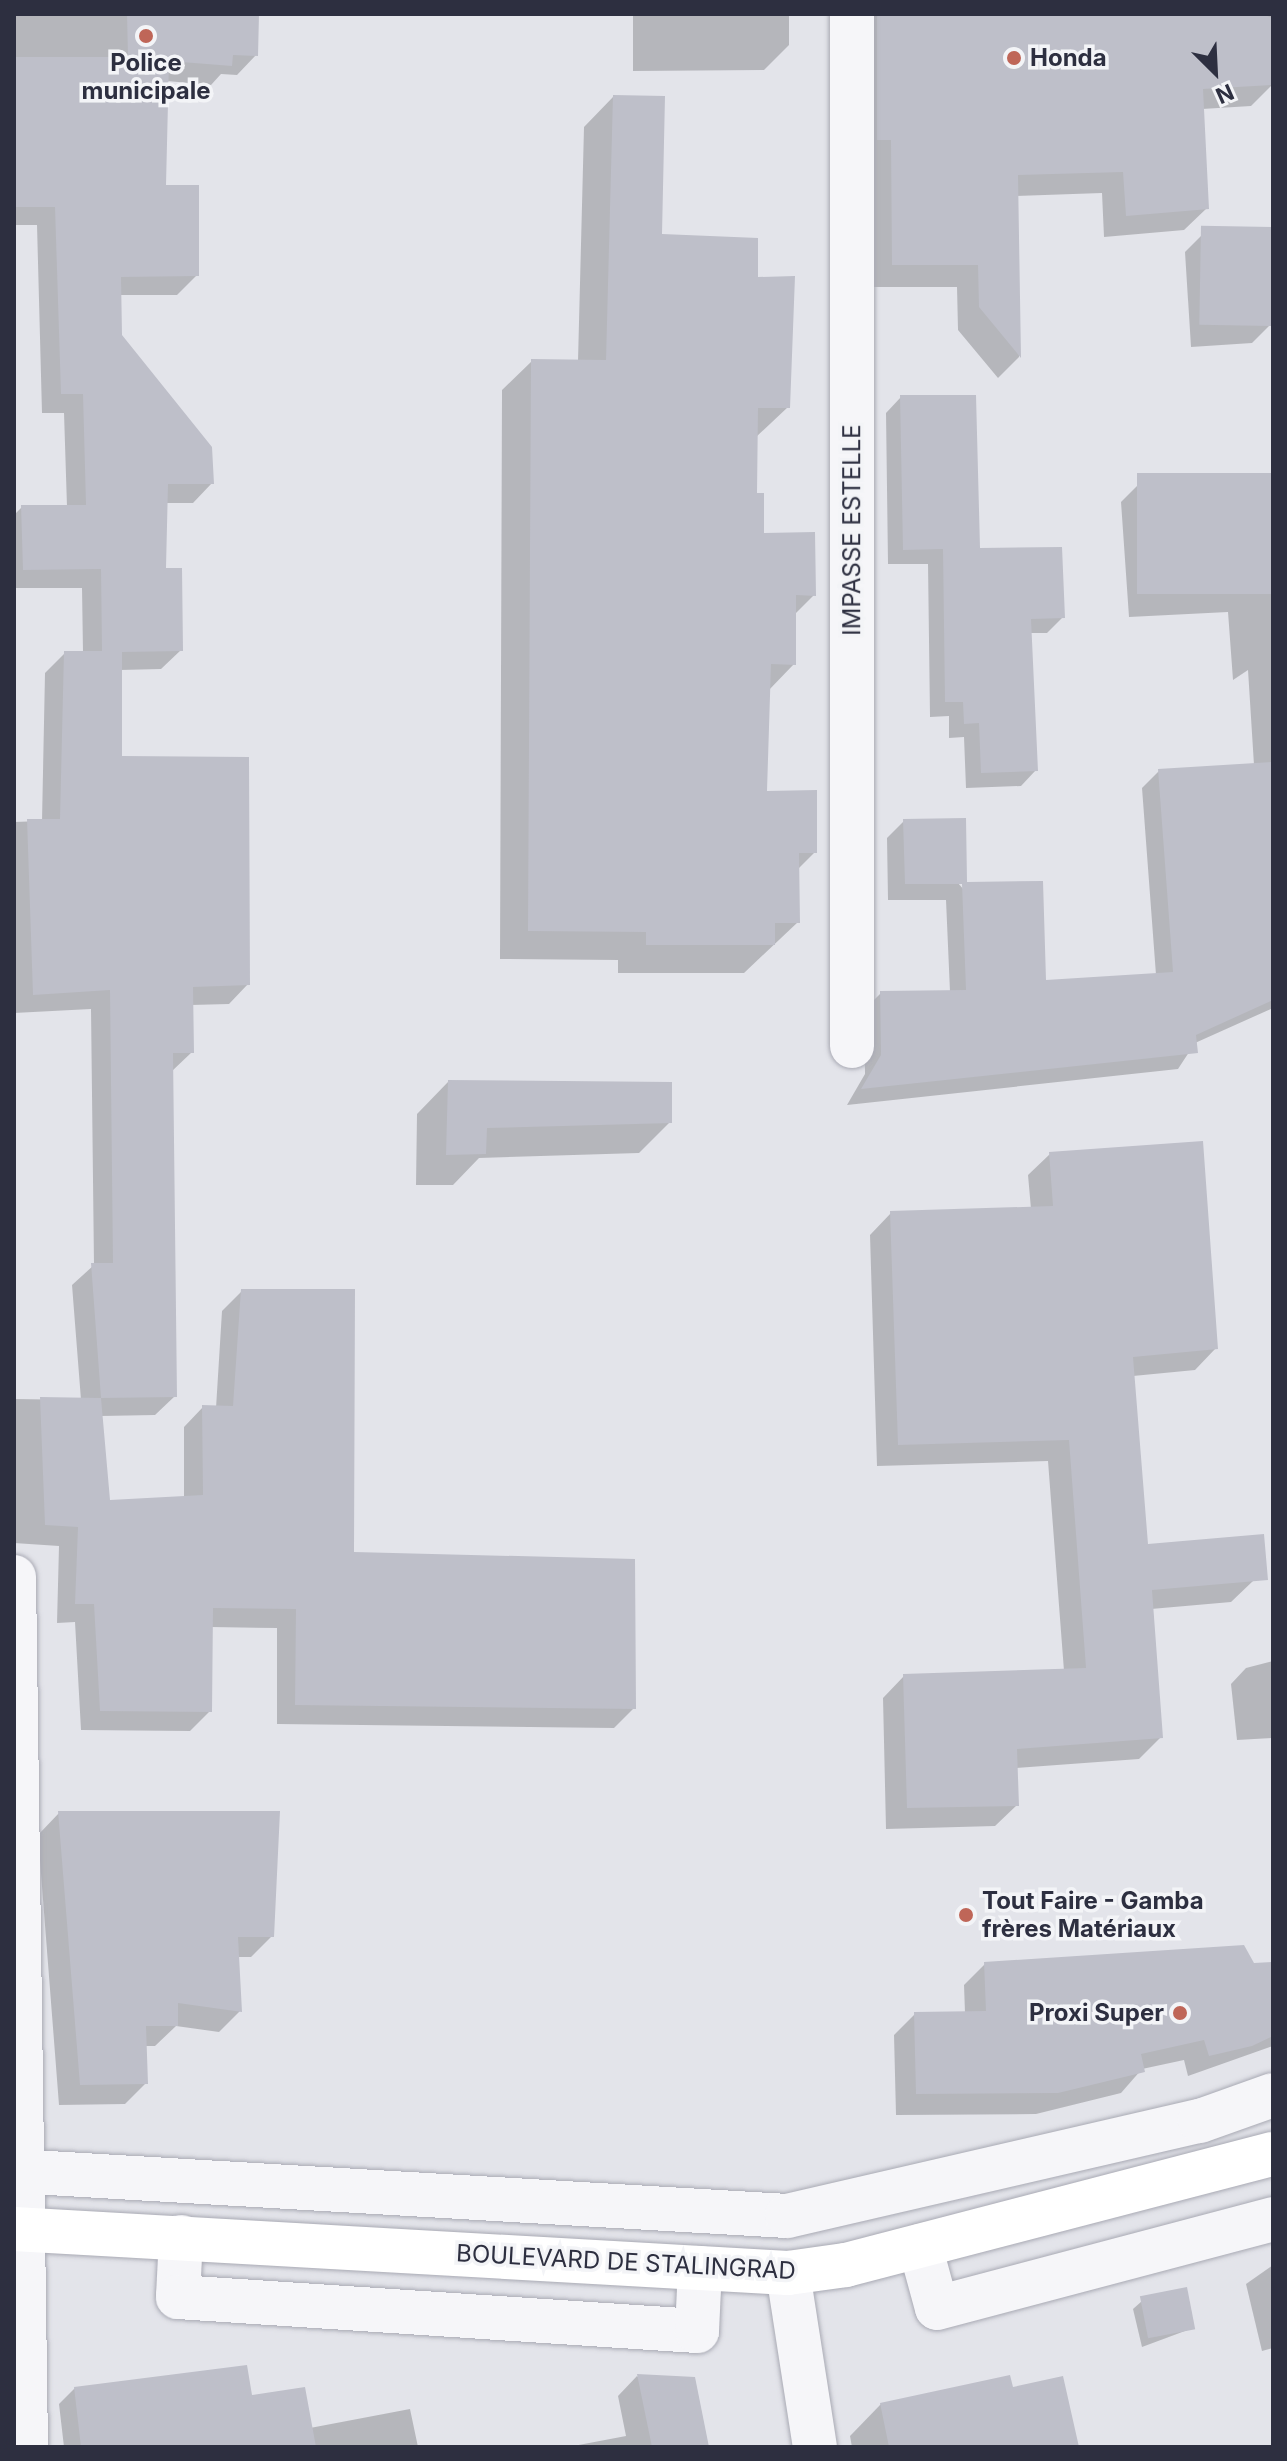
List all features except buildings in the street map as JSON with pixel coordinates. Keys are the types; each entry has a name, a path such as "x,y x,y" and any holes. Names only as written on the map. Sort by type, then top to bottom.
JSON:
{"main road":[{"name":"BOULEVARD DE STALINGRAD","path":"18,2229 788,2273 920,2246 1273,2154"}],"street":[{"name":"IMPASSE ESTELLE","path":"852,14 852,1046"},
{"path":"14,1577 17,2171 26,2447"},
{"path":"17,2171 787,2216 1200,2121 1273,2095"},
{"path":"920,2246 937,2308 1273,2219"},
{"path":"181,2237 178,2297 697,2331 700,2268"},
{"path":"788,2273 815,2447"}],"place":[{"name":"Police municipale","path":"146,36"},
{"name":"Honda","path":"1014,58"},
{"name":"Tout Faire - Gamba frères Matériaux","path":"966,1915"},
{"name":"Proxi Super","path":"1180,2013"}]}
